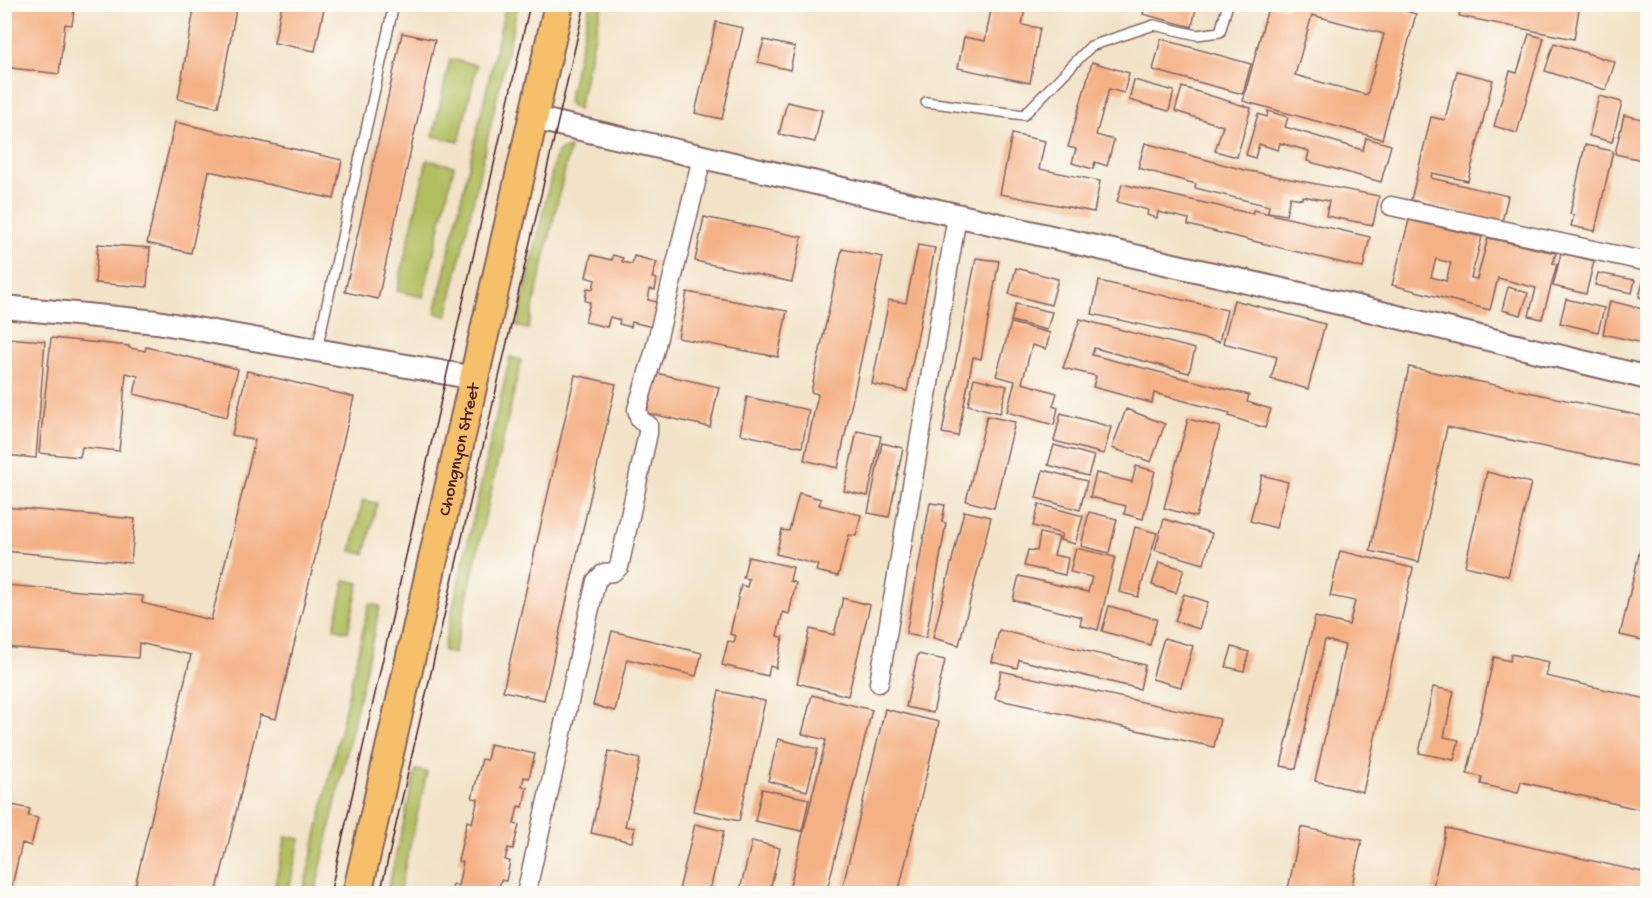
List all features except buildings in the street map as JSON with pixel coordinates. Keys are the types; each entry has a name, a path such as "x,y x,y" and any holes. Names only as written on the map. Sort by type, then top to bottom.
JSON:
{"main road":[{"name":"Chongnyon Street","path":"357,894 559,4"}],"street":[{"path":"533,118 1361,308 1647,378"},
{"path":"526,894 596,581 604,573 613,572 619,567 648,433 648,425 640,420 637,409 654,353 702,158"},
{"path":"1391,206 1647,262"},
{"path":"879,683 957,216"},
{"path":"4,307 157,321 474,378"}],"lane":[{"path":"317,349 394,4"},
{"path":"926,102 1024,115 1091,46 1154,25 1197,35 1220,32 1228,4"}],"green space":[{"path":"506,5 518,5 447,316 435,313"},
{"path":"590,5 602,5 578,110 568,101"},
{"path":"450,59 477,65 459,142 433,136"},
{"path":"570,148 528,329 517,326 556,155 561,150"},
{"path":"427,160 454,166 423,297 397,291"},
{"path":"510,357 521,360 454,654 443,651"},
{"path":"363,500 377,503 365,554 351,551"},
{"path":"345,580 359,583 348,632 334,628"},
{"path":"369,604 380,606 315,893 303,893"},
{"path":"416,770 427,772 399,893 387,893"},
{"path":"286,836 300,839 288,893 273,893"}],"tram line":[{"path":"330,894 530,4"},
{"path":"380,894 585,4"}]}
